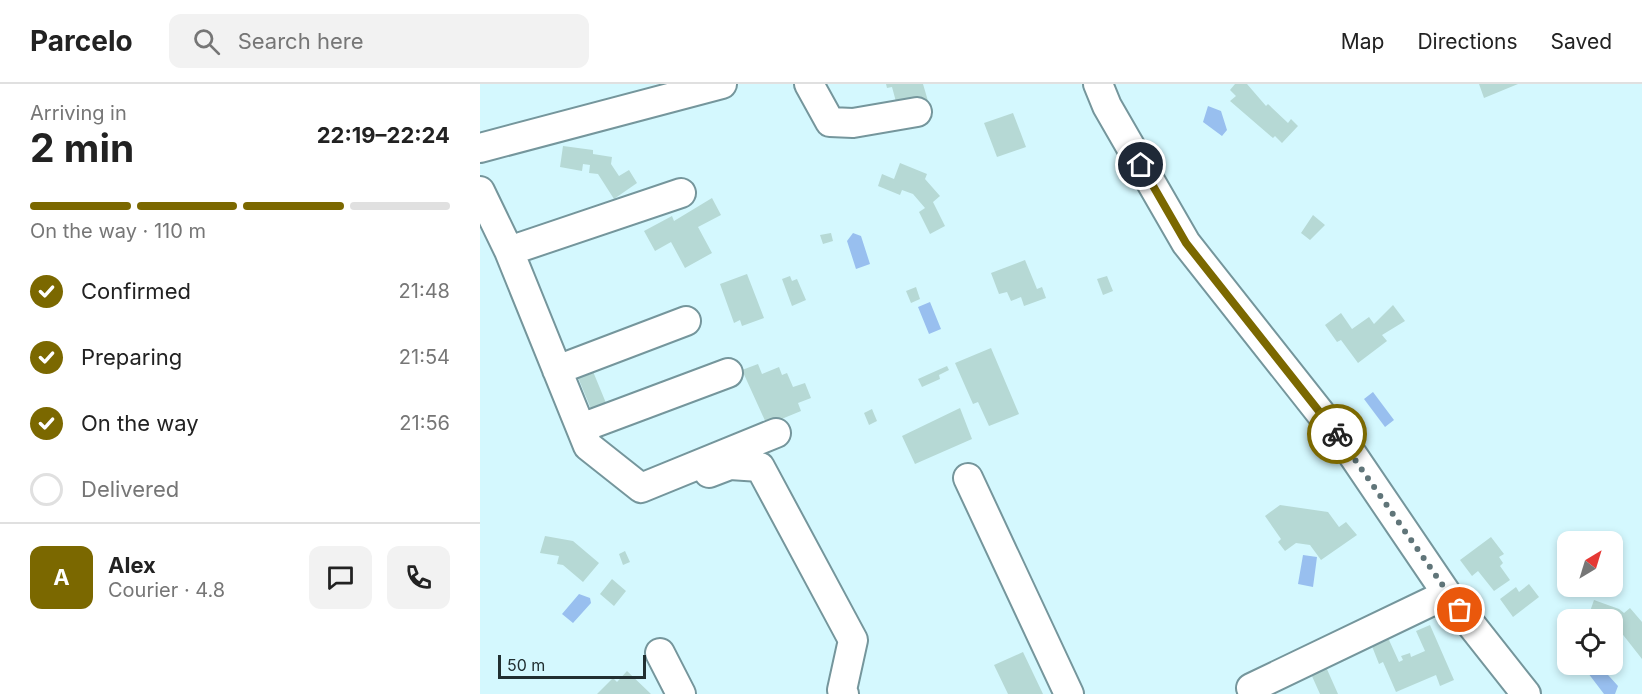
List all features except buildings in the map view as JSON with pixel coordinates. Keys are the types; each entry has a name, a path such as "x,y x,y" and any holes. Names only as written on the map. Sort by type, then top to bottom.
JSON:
{"street":[{"path":"480,148 722,84"},
{"path":"809,84 830,122 853,123 917,112"},
{"path":"1098,84 1107,106 1186,243 1348,448 1447,594 1526,694"},
{"path":"480,191 509,250 588,446 641,488 776,433"},
{"path":"509,250 681,193"},
{"path":"557,370 686,321"},
{"path":"581,428 728,373"},
{"path":"697,478 730,465 760,467 853,640 842,690 844,694"},
{"path":"968,478 1069,694"},
{"path":"1251,688 1447,594"},
{"path":"660,653 681,694"}],"water":[{"path":"1208,106 1221,111 1227,130 1222,136 1203,122"},
{"path":"853,233 861,236 870,264 856,269 847,241"},
{"path":"930,302 941,329 929,334 918,307"},
{"path":"1373,392 1394,420 1385,427 1364,399"},
{"path":"1303,555 1317,557 1313,587 1298,584"},
{"path":"579,594 590,598 591,603 573,623 562,614"},
{"path":"1590,675 1608,675 1618,686 1615,694 1604,694"}],"way so far":[{"path":"1337,434 1460,610"}],"route":[{"path":"1141,165 1186,243 1337,434"}]}
